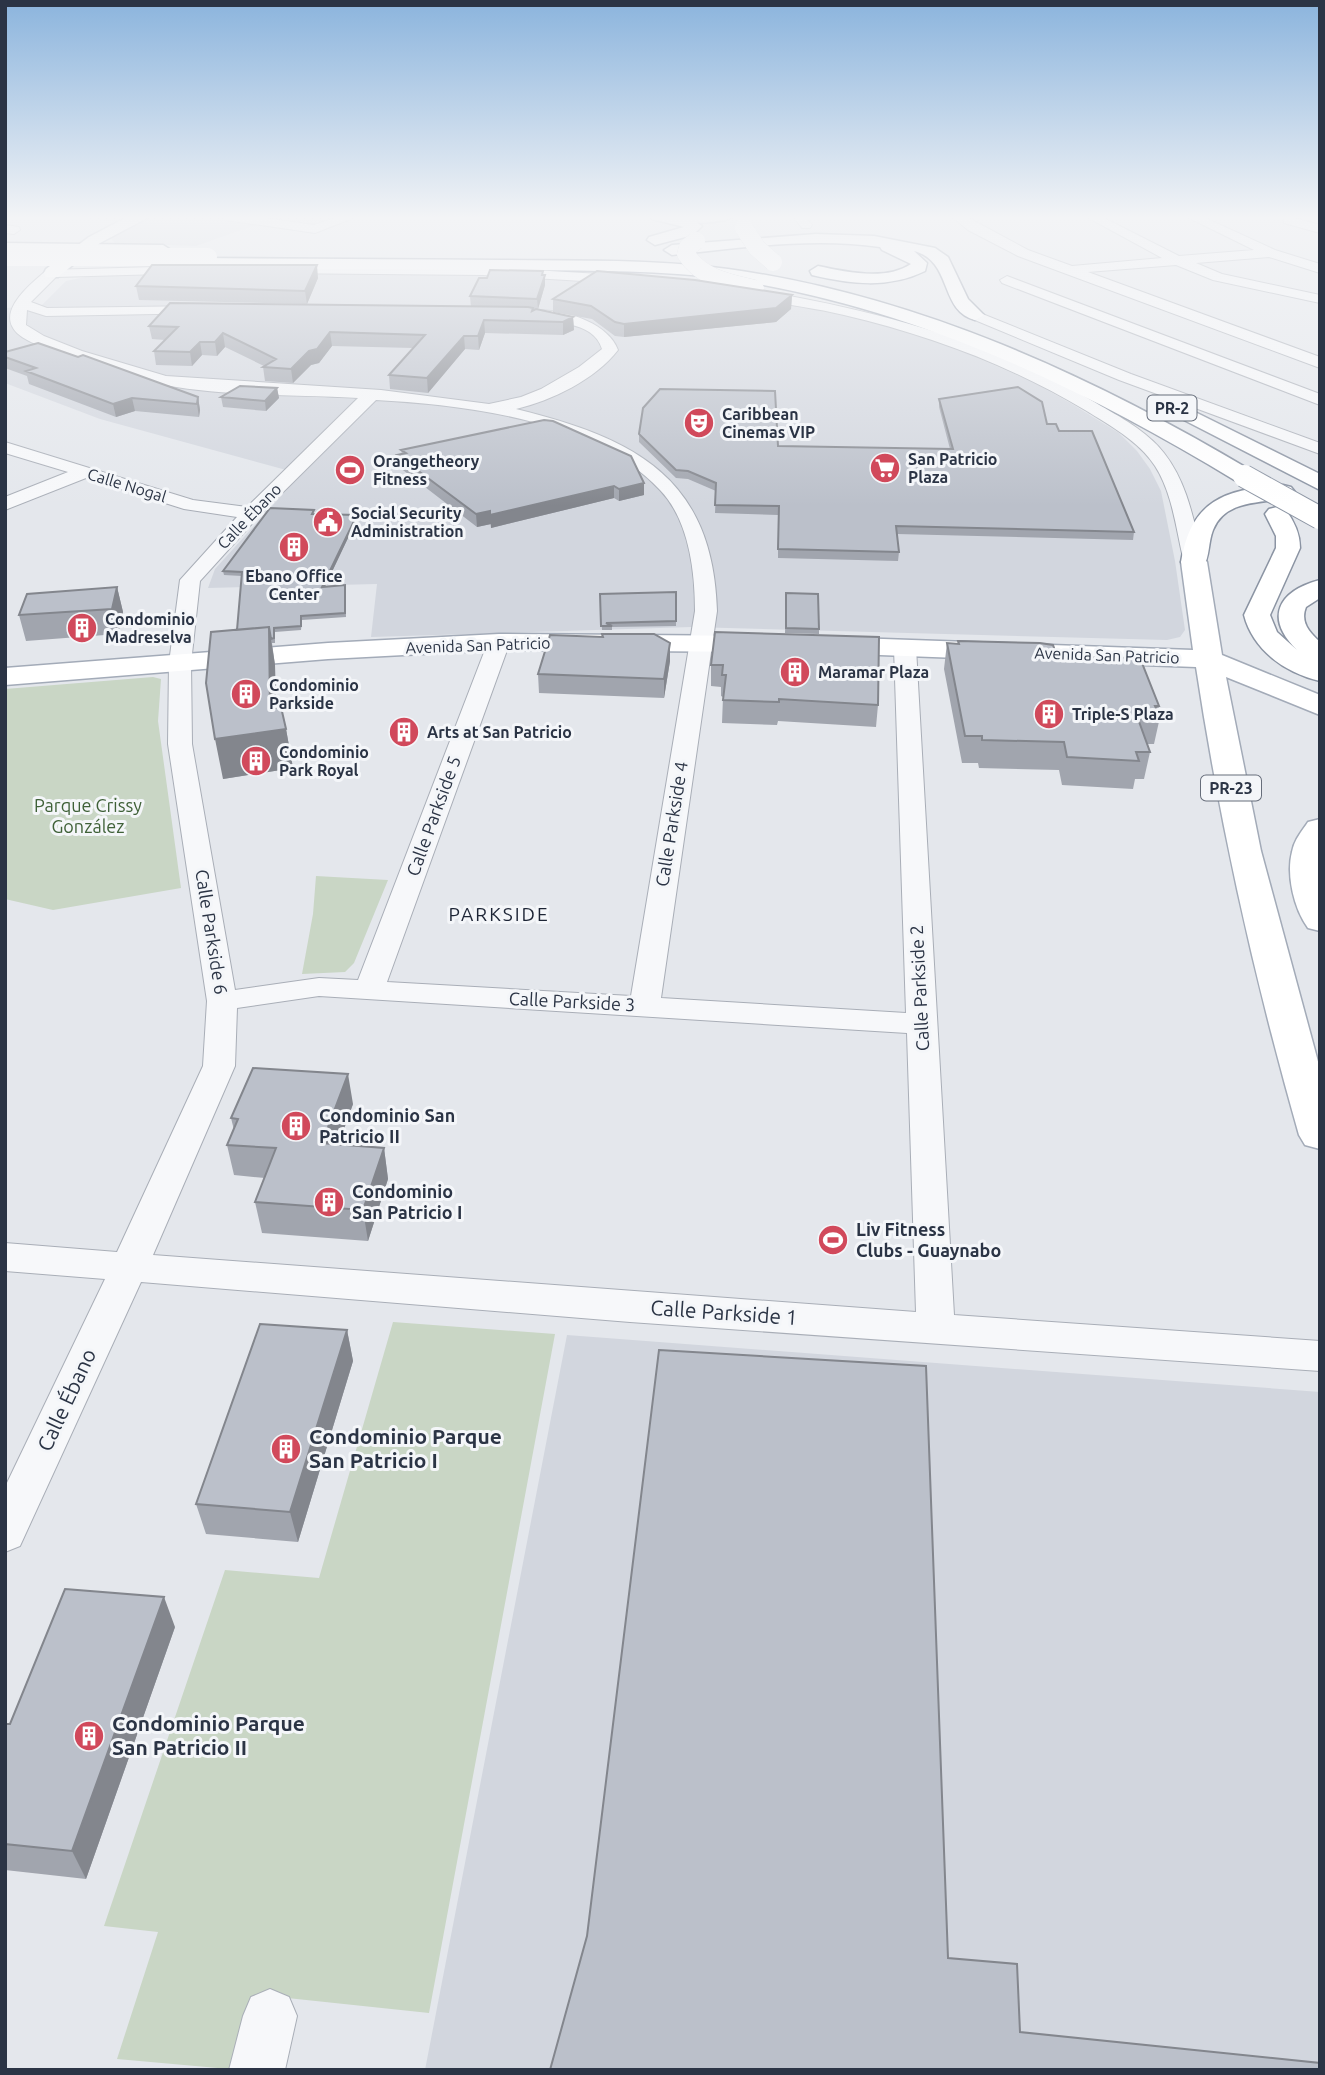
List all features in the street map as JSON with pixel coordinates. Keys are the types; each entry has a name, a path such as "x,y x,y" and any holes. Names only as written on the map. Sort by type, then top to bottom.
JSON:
{"main road":[{"path":"863,313 896,320 958,340 996,359"},
{"path":"892,313 988,346 1263,472 1320,493"},
{"name":"PR-2","path":"912,313 964,329 1108,390 1181,427 1320,506"},
{"name":"PR-2","path":"945,313 980,322 1171,407 1263,472 1320,483"},
{"path":"958,313 980,322"},
{"path":"1127,429 1146,435 1172,449 1263,472 1320,518"},
{"path":"1263,472 1254,506 1276,544 1277,574"},
{"path":"1263,472 1247,485 1268,502 1277,514 1287,536 1288,548 1257,615 1258,624 1265,637 1282,653 1320,673"},
{"path":"1207,659 1194,562 1196,539 1202,525 1216,509 1242,498 1265,493 1320,493"},
{"path":"1320,588 1295,602 1289,613 1291,626 1301,640 1320,655"},
{"name":"Avenida San Patricio","path":"5,677 328,651 499,642 701,642 1207,659 1320,706"},
{"name":"PR-23","path":"1207,659 1251,884 1270,963 1320,1135"},
{"path":"1320,829 1314,835 1306,857 1309,883 1320,921"}],"street":[{"path":"18,321 20,313"},
{"path":"18,321 43,313"},
{"path":"850,313 951,342 996,359 1062,390 1127,429 1157,456 1175,485 1194,562"},
{"path":"1091,313 1320,400"},
{"path":"1184,313 1320,363"},
{"path":"519,314 586,325 604,336 610,349 604,359 526,408"},
{"name":"Calle Parkside 4","path":"18,321 20,328 28,335 144,376 196,385 370,396 490,408 526,408 624,452 666,485 682,508 698,552 707,590 645,1006"},
{"path":"980,322 1320,450"},
{"name":"Calle Ébano","path":"180,663 190,580 251,513 370,396"},
{"name":"Calle Nogal","path":"5,447 191,505 251,513"},
{"path":"5,504 85,472"},
{"name":"Calle Parkside 5","path":"369,990 499,642"},
{"name":"Calle Parkside 2","path":"905,648 936,1327"},
{"name":"Calle Parkside 6","path":"129,1267 219,1066 222,1001 180,744 180,663"},
{"name":"Calle Parkside 3","path":"222,1001 319,987 922,1024"},
{"name":"Calle Parkside 1","path":"5,1257 630,1307 1320,1356"},
{"name":"Calle Ébano","path":"5,1533 129,1267"},
{"path":"257,2070 270,2016"}],"shaded area":[{"path":"5,313 836,313 952,347 1033,382 1119,433 1137,451 1161,491 1185,630 1180,637 1167,640 691,627 371,637 377,584 208,588 215,569 301,474 100,419 5,383"},
{"path":"567,1335 1320,1392 1320,2070 425,2070"}],"green space":[{"name":"Parque Crissy González","path":"153,677 161,679 158,721 181,888 53,910 5,899 5,689"},
{"path":"316,876 388,880 354,963 345,972 302,974 313,914"},
{"path":"393,1322 555,1334 429,2013 259,1995 240,2070 117,2059 158,1932 104,1926 225,1570 319,1578"}],"building":[{"path":"161,313 554,313 573,317 563,322 484,320 478,336 464,336 427,378 389,375 425,335 330,332 317,349 309,351 291,369 263,367 276,359 223,333 215,342 200,342 190,352 154,351 178,327 149,326"},
{"path":"601,313 730,313 624,324 615,322"},
{"path":"38,343 78,357 83,355 198,397 197,404 132,398 113,404 26,371 36,368 5,357 5,352"},
{"path":"240,386 277,388 265,401 221,397"},
{"name":"San Patricio Plaza","path":"1018,387 1042,402 1047,424 1056,424 1059,431 1092,431 1134,532 896,526 899,552 778,549 779,506 715,505 716,483 688,471 676,470 639,434 643,408 660,389 775,391 778,446 953,449 939,399"},
{"path":"544,420 553,421 631,456 644,483 619,489 614,486 490,515 490,511 476,514 397,455 406,453 401,450"},
{"path":"270,508 314,510 312,514 357,515 322,587 345,585 345,613 301,616 301,626 274,628 274,638 271,639 269,627 237,630 242,572 223,571"},
{"path":"117,587 112,609 19,615 27,594"},
{"path":"676,592 676,621 606,623 612,626 601,626 600,594"},
{"path":"786,593 818,594 819,629 786,628"},
{"path":"269,627 270,708 281,707 286,729 215,739 206,683 211,632"},
{"name":"Maramar Plaza","path":"715,632 879,637 878,705 779,699 779,702 723,700 726,675 722,675 723,665 711,665"},
{"path":"602,634 654,634 670,643 664,679 538,674 550,635 603,637"},
{"name":"Triple-S Plaza","path":"958,641 1053,645 1057,657 1140,658 1159,706 1155,706 1160,717 1137,716 1150,752 1136,752 1139,761 1067,757 1064,742 982,740 982,736 965,736 947,643 959,644"},
{"path":"253,1068 348,1074 322,1143 384,1148 363,1210 255,1202 276,1148 227,1145 238,1119 231,1118"},
{"name":"Condominio Parque San Patricio I","path":"260,1324 347,1330 290,1512 196,1504"},
{"path":"659,1350 926,1366 948,1958 1017,1964 1020,2032 1320,2063 1320,2070 550,2070 587,1936"},
{"name":"Condominio Parque San Patricio II","path":"65,1589 164,1597 72,1851 5,1844 5,1724 10,1724"}],"place":[{"name":"Caribbean Cinemas VIP","path":"699,423"},
{"name":"San Patricio Plaza","path":"885,468"},
{"name":"Orangetheory Fitness","path":"350,470"},
{"name":"Social Security Administration","path":"328,522"},
{"name":"Ebano Office Center","path":"294,547"},
{"name":"Condominio Madreselva","path":"82,628"},
{"name":"Maramar Plaza","path":"795,672"},
{"name":"Condominio Parkside","path":"246,694"},
{"name":"Triple-S Plaza","path":"1049,714"},
{"name":"Arts at San Patricio","path":"404,732"},
{"name":"Condominio Park Royal","path":"256,761"},
{"name":"Condominio San Patricio II","path":"296,1126"},
{"name":"Condominio San Patricio I","path":"329,1202"},
{"name":"Liv Fitness Clubs - Guaynabo","path":"833,1240"},
{"name":"Condominio Parque San Patricio I","path":"286,1449"},
{"name":"Condominio Parque San Patricio II","path":"89,1736"}],"district":[{"name":"PARKSIDE","path":"499,914"}]}
